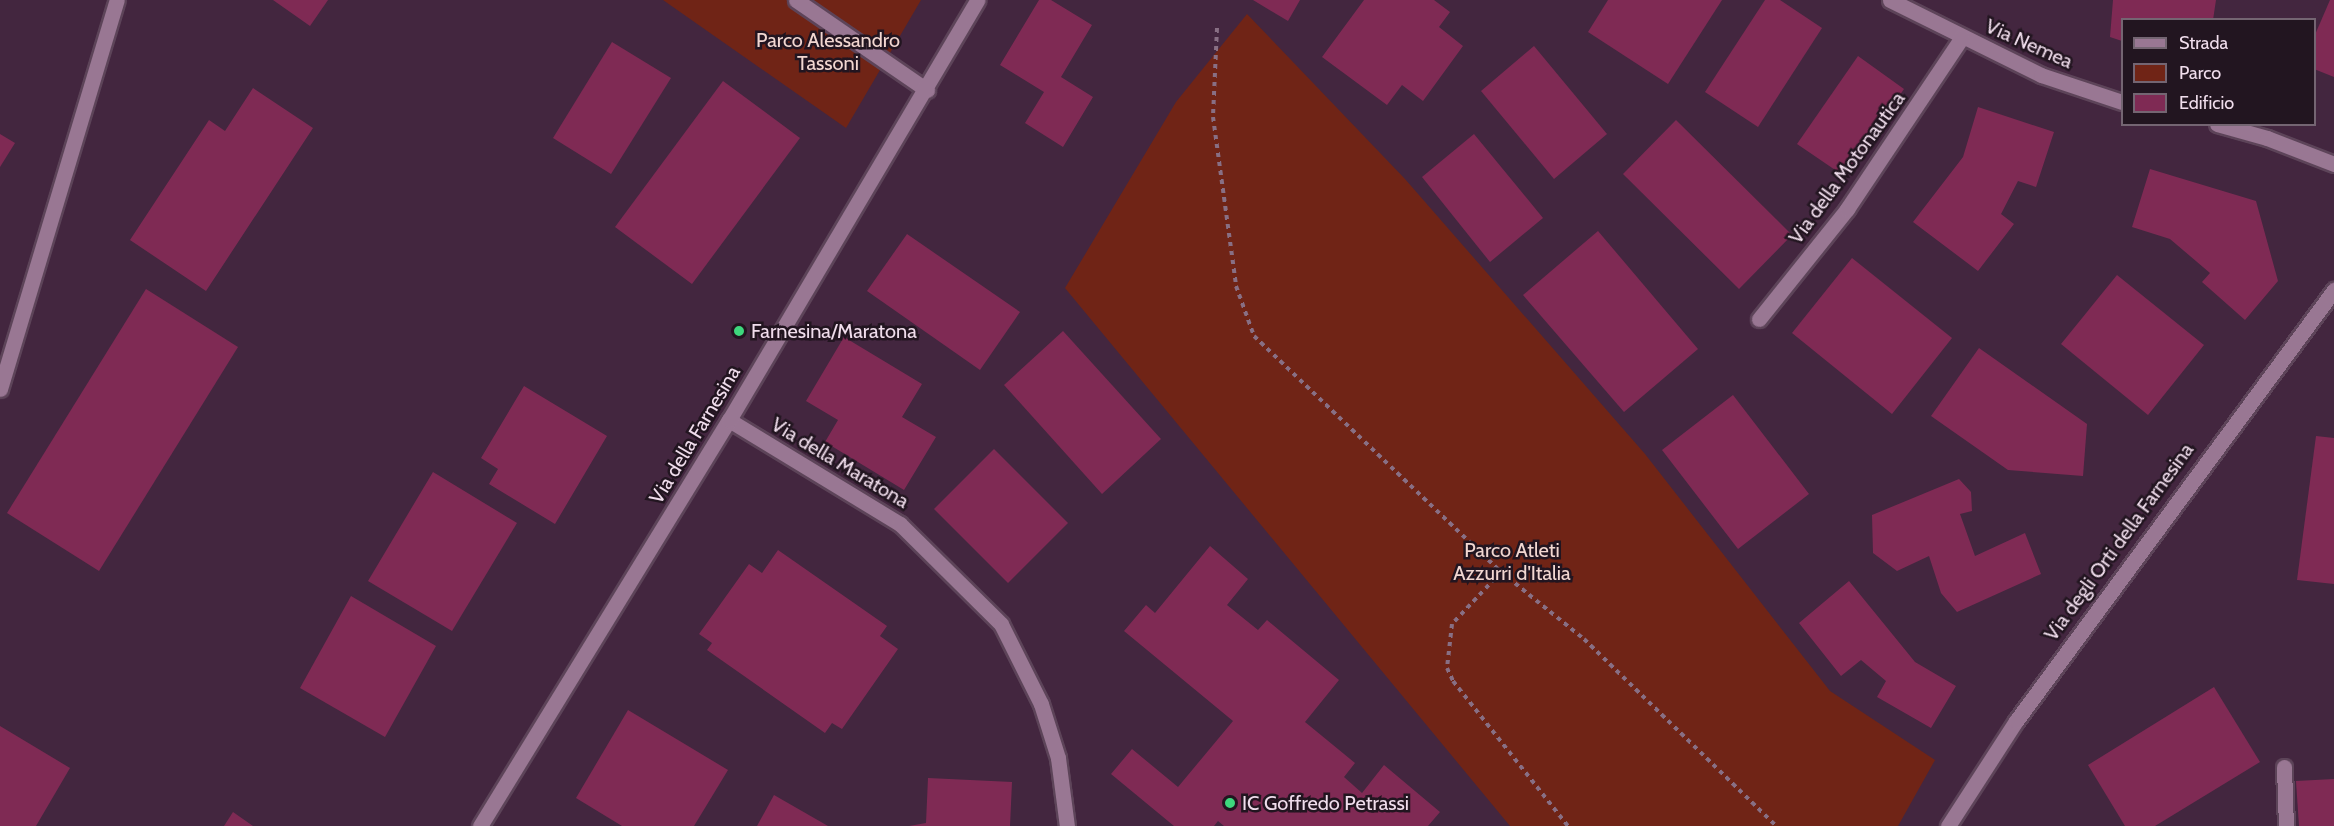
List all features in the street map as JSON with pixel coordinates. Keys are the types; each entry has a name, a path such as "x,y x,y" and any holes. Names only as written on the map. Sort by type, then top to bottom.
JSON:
{"street":[{"path":"0,389 117,0"},
{"path":"796,0 927,90"},
{"name":"Via della Farnesina","path":"480,826 729,420 927,90 977,0"},
{"name":"Via Nemea","path":"1890,0 2041,75 2121,102"},
{"name":"Via della Motonautica","path":"1759,319 1847,209 1962,37"},
{"path":"2224,126 2267,138 2334,164"},
{"name":"Via degli Orti della Farnesina","path":"1948,826 2016,721 2334,290"},
{"name":"Via della Maratona","path":"729,420 900,524 1000,624 1041,704 1058,759 1067,826"},
{"path":"2284,767 2286,826"}],"path":[{"path":"1217,28 1213,117 1236,286 1254,336 1501,572 1584,639 1776,826"},
{"path":"1501,572 1452,624 1448,668 1453,681 1568,826"}],"green space":[{"name":"Parco Alessandro Tassoni","path":"663,0 921,0 846,128"},
{"name":"Parco Atleti Azzurri d'Italia","path":"1247,14 1405,179 1645,454 1830,691 1935,760 1898,826 1510,826 1065,288 1176,102"}],"building":[{"path":"273,0 328,0 310,26"},
{"path":"1039,0 1051,0 1092,25 1061,77 1093,97 1063,147 1025,123 1044,92 1000,65"},
{"path":"1253,0 1300,0 1288,21"},
{"path":"1364,0 1434,0 1450,12 1439,27 1463,46 1423,101 1402,85 1387,105 1322,57"},
{"path":"1608,0 1722,0 1668,84 1588,32"},
{"path":"1765,0 1780,0 1822,28 1758,127 1705,92"},
{"path":"2113,0 2216,0 2213,18 2121,18 2121,41 2110,37"},
{"path":"2330,0 2334,0 2334,77 2316,70 2316,32"},
{"path":"612,42 671,78 611,174 553,138"},
{"path":"1534,46 1607,134 1554,179 1481,91"},
{"path":"1858,56 1904,89 1844,176 1797,144"},
{"path":"723,81 800,138 692,284 615,227"},
{"path":"253,88 313,128 206,291 130,240 209,120 225,131"},
{"path":"1978,107 2054,132 2036,187 2018,181 2001,214 2014,224 1978,271 1913,222 1963,157"},
{"path":"1676,120 1792,235 1739,289 1623,174"},
{"path":"0,134 15,143 0,167"},
{"path":"1474,134 1543,218 1490,262 1422,177"},
{"path":"2150,169 2256,201 2278,281 2245,320 2202,282 2210,273 2170,239 2132,227"},
{"path":"1598,231 1698,349 1624,412 1523,295"},
{"path":"907,234 1020,312 980,370 867,291"},
{"path":"1852,258 1952,338 1892,414 1792,333"},
{"path":"2117,275 2204,345 2148,415 2061,344"},
{"path":"146,289 238,347 99,571 7,513"},
{"path":"1063,331 1161,439 1102,494 1004,385"},
{"path":"844,337 922,384 902,417 936,437 904,490 825,442 838,420 806,401"},
{"path":"1979,348 2087,424 2083,476 2008,470 1931,416"},
{"path":"524,386 607,436 555,524 489,484 498,469 481,458"},
{"path":"1733,395 1809,494 1738,549 1662,450"},
{"path":"2316,436 2334,438 2334,584 2297,580"},
{"path":"994,449 1068,523 1008,583 934,509"},
{"path":"433,472 517,523 452,631 368,581"},
{"path":"1959,479 1971,492 1972,511 1960,514 1975,556 2025,533 2041,574 1957,612 1941,593 1929,556 1897,571 1873,553 1872,515"},
{"path":"1210,546 1248,579 1227,605 1258,630 1267,620 1339,680 1305,722 1355,763 1344,777 1362,793 1384,765 1440,812 1428,826 1224,826 1218,821 1214,826 1174,826 1111,774 1132,749 1178,787 1233,721 1124,631 1146,605 1155,613"},
{"path":"778,550 887,626 880,636 898,649 842,729 832,723 825,733 707,650 712,643 699,634 749,564 762,573"},
{"path":"1849,581 1915,662 1956,686 1931,728 1877,697 1886,681 1861,660 1841,676 1799,623"},
{"path":"351,596 436,646 385,737 300,688"},
{"path":"2214,687 2260,762 2155,826 2125,826 2088,765"},
{"path":"628,710 728,770 694,826 622,826 576,798"},
{"path":"0,726 70,768 36,826 0,826"},
{"path":"928,778 1012,782 1010,826 909,826 926,823"},
{"path":"2334,779 2334,826 2299,826 2296,781"},
{"path":"774,795 828,826 757,826"},
{"path":"233,812 253,826 224,826"}],"place":[{"name":"Farnesina/Maratona","path":"739,331"},
{"name":"IC Goffredo Petrassi","path":"1230,803"}]}
